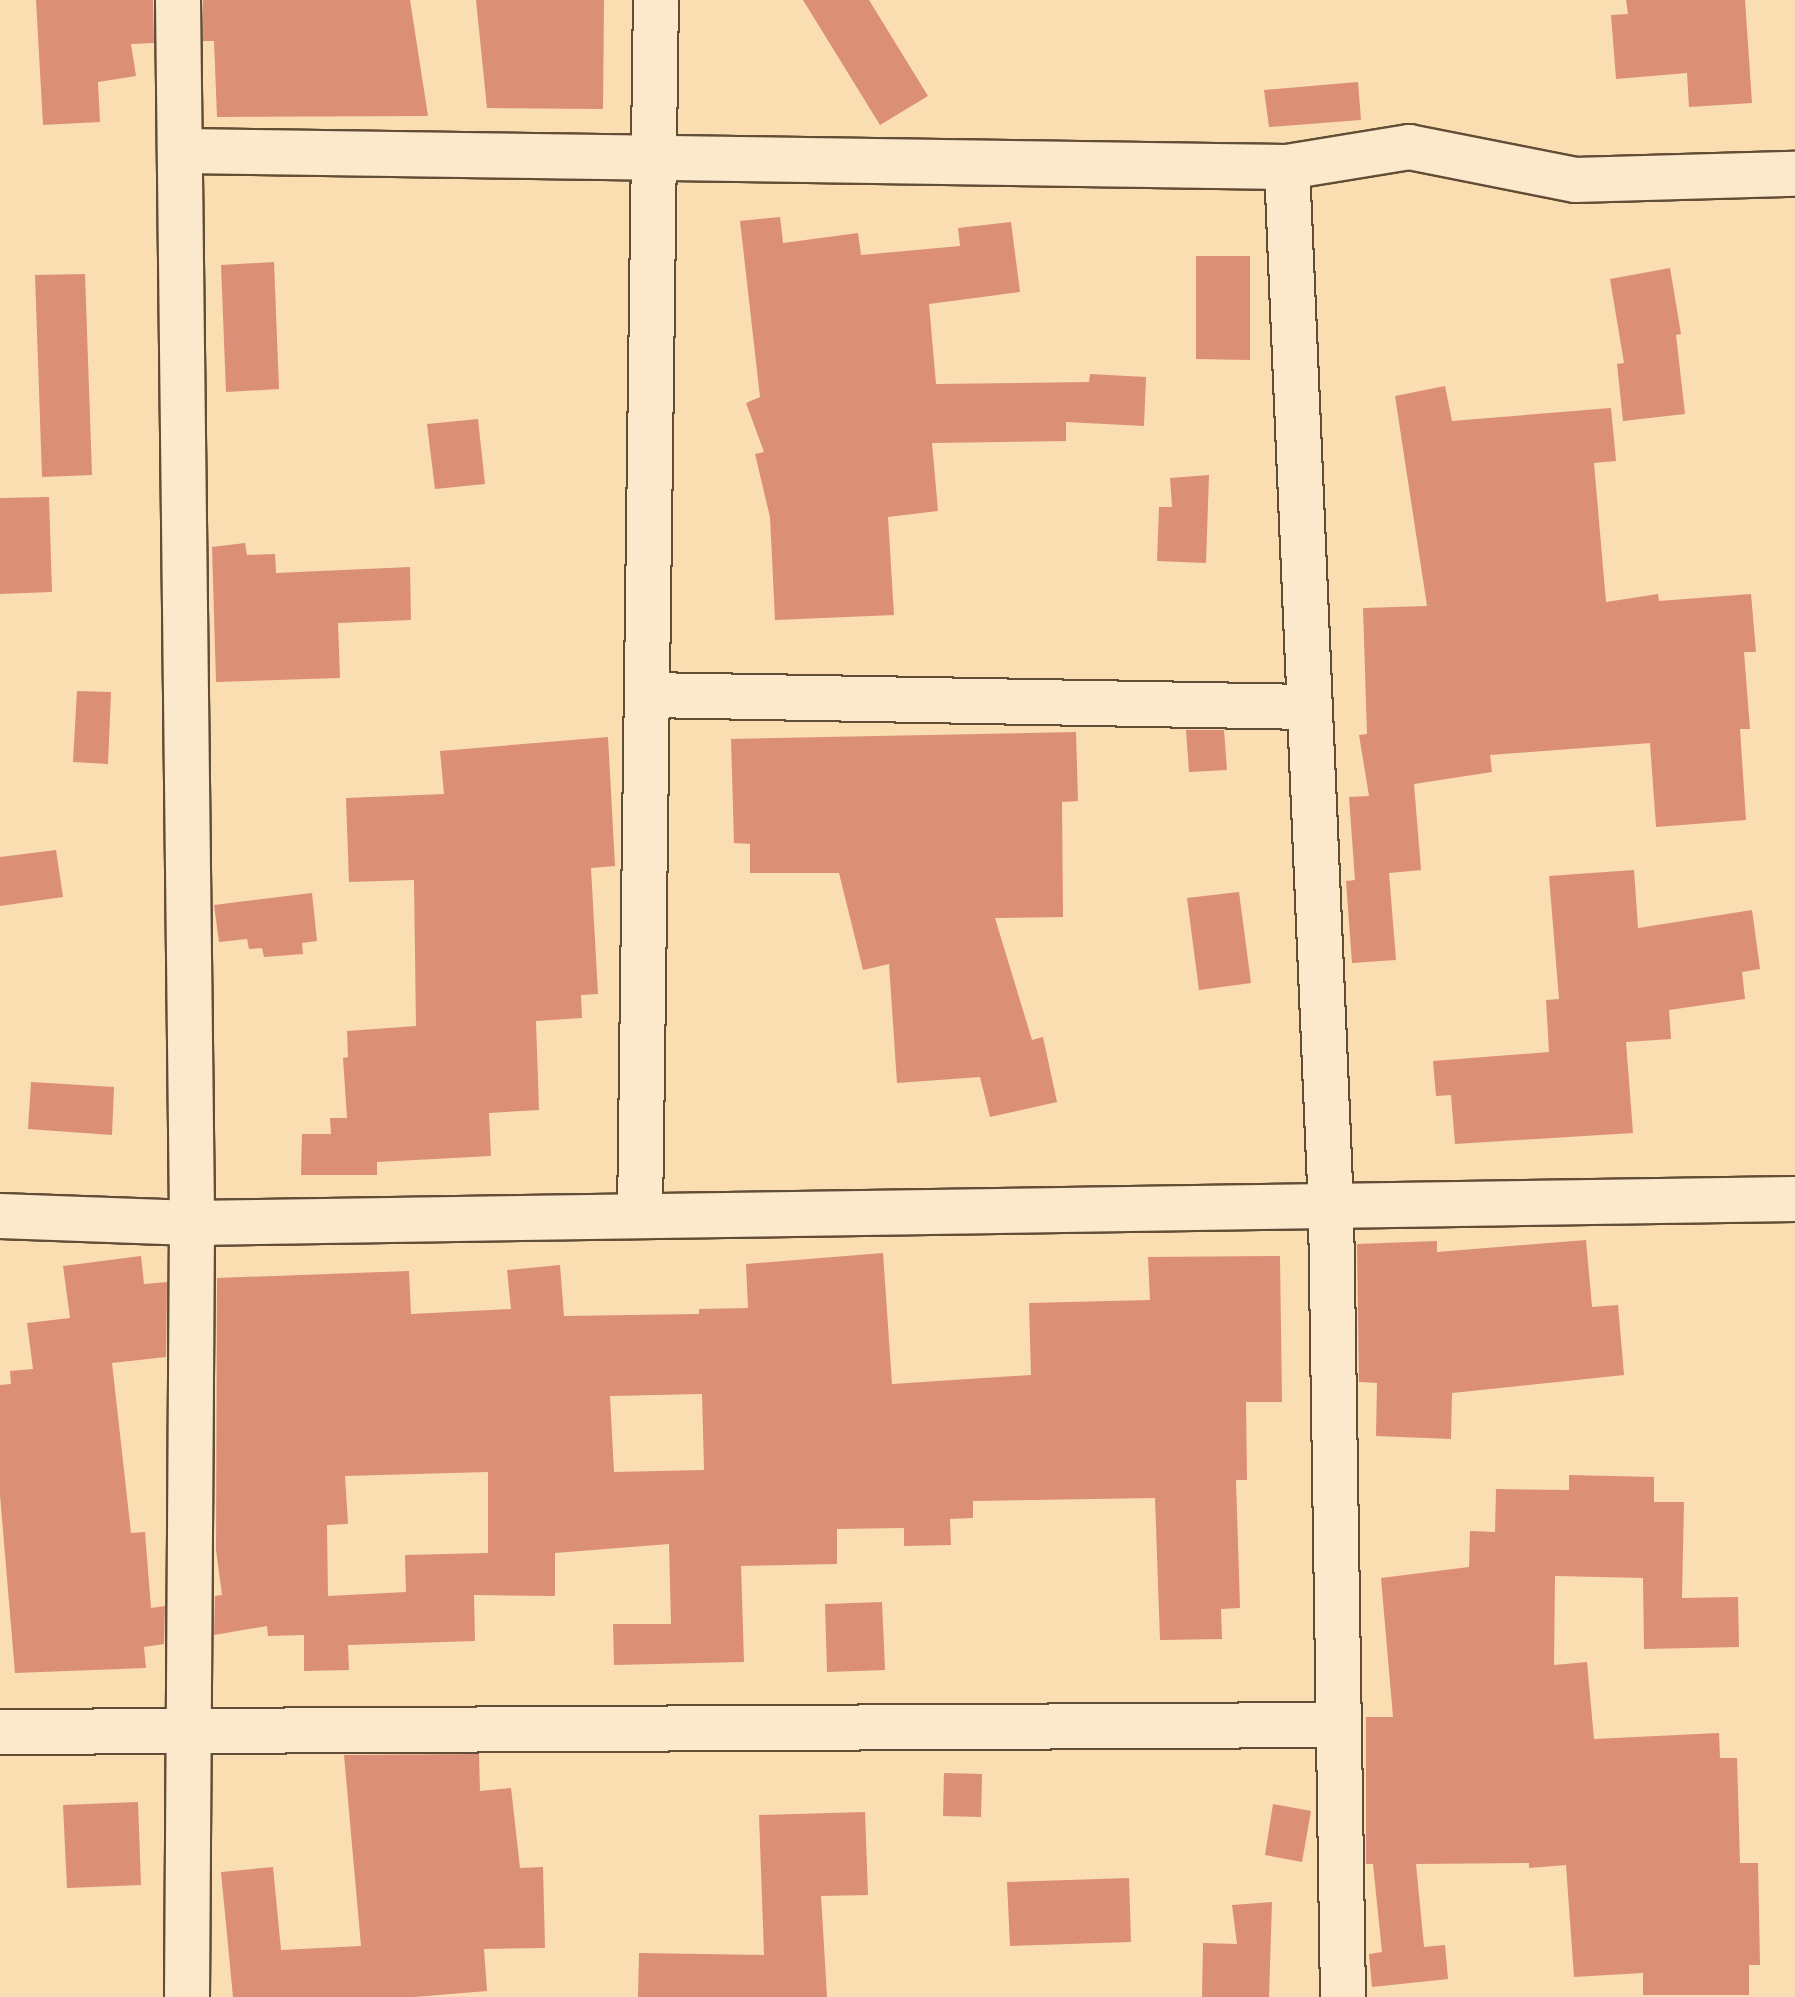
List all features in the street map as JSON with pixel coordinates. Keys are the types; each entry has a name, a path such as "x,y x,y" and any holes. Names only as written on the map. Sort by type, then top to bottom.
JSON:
{"street":[{"path":"178,0 183,151 192,1223 185,1733 187,1997"},
{"path":"640,1216 656,0"},
{"path":"183,151 656,155 1287,167 1409,147 1575,180 1795,174"},
{"path":"1287,167 1331,1209 1343,1997"},
{"path":"648,695 1310,707"},
{"path":"0,1216 192,1223 1331,1209 1795,1199"},
{"path":"0,1732 1339,1725"}],"building":[{"path":"36,0 153,0 154,43 131,44 136,76 98,82 100,122 43,125"},
{"path":"203,0 410,0 428,116 217,117 214,41 203,41"},
{"path":"476,0 604,0 603,109 487,108"},
{"path":"803,0 869,0 928,96 880,125"},
{"path":"1626,0 1745,0 1752,103 1689,107 1687,73 1616,79 1611,15 1628,14"},
{"path":"1358,82 1361,120 1269,127 1264,90"},
{"path":"780,217 783,243 858,233 861,255 960,246 958,228 1011,222 1020,292 929,304 936,384 1089,382 1090,374 1146,377 1144,426 1066,422 1066,441 932,443 938,511 888,517 894,615 775,620 770,517 755,454 764,452 746,403 760,397 740,221"},
{"path":"1196,256 1250,256 1250,360 1196,359"},
{"path":"274,262 279,389 226,392 221,265"},
{"path":"1670,268 1681,334 1676,335 1685,414 1623,421 1617,364 1624,363 1610,279"},
{"path":"85,274 92,475 42,477 35,275"},
{"path":"1445,386 1452,421 1611,408 1616,461 1594,463 1606,602 1658,594 1659,601 1751,594 1756,652 1744,652 1750,729 1740,729 1746,820 1656,827 1650,743 1490,755 1492,772 1414,784 1421,870 1389,873 1396,960 1352,963 1346,881 1355,880 1349,797 1369,796 1359,735 1367,734 1363,608 1427,606 1395,396"},
{"path":"478,419 485,484 435,489 427,424"},
{"path":"1209,475 1206,563 1157,561 1159,507 1172,507 1170,478"},
{"path":"49,497 52,592 0,594 0,498"},
{"path":"245,543 247,555 275,554 276,573 410,567 411,620 338,623 340,678 216,682 212,547"},
{"path":"77,691 111,692 108,764 73,762"},
{"path":"1186,730 1224,730 1227,770 1189,772"},
{"path":"1076,732 1078,801 1062,802 1063,917 995,918 1032,1040 1043,1037 1057,1102 990,1117 980,1077 897,1083 889,964 863,970 839,873 750,873 750,844 734,843 731,739"},
{"path":"608,737 615,866 591,868 598,994 581,995 582,1018 536,1021 539,1110 489,1113 491,1156 377,1162 377,1175 301,1175 302,1134 331,1134 330,1118 347,1118 343,1058 348,1057 347,1031 416,1026 414,880 349,882 346,798 444,794 440,751"},
{"path":"56,850 63,897 0,906 0,857"},
{"path":"1634,870 1638,928 1752,910 1760,969 1742,972 1745,999 1669,1010 1671,1039 1626,1042 1633,1133 1455,1144 1451,1095 1436,1096 1433,1061 1549,1052 1546,1000 1559,999 1549,876"},
{"path":"1239,892 1251,983 1199,990 1187,898"},
{"path":"312,893 317,941 302,943 303,954 264,957 262,948 249,949 247,939 219,942 214,905"},
{"path":"31,1082 114,1087 112,1135 28,1129"},
{"path":"1586,1240 1592,1307 1618,1305 1624,1375 1452,1393 1451,1439 1376,1436 1377,1383 1359,1382 1357,1244 1437,1241 1437,1252"},
{"path":"883,1253 892,1384 1031,1375 1029,1303 1150,1300 1148,1257 1280,1256 1282,1402 1246,1402 1247,1480 1236,1480 1240,1608 1221,1609 1222,1639 1160,1640 1155,1498 973,1501 973,1518 950,1519 951,1545 904,1546 904,1528 837,1529 837,1564 741,1566 744,1662 614,1665 613,1624 671,1624 669,1544 555,1553 555,1596 474,1595 475,1641 348,1645 349,1670 304,1671 304,1635 268,1636 267,1626 214,1635 215,1596 222,1595 216,1550 217,1278 409,1271 411,1314 511,1309 507,1270 560,1265 564,1316 699,1314 699,1309 748,1308 746,1264","holes":["702,1394 704,1470 614,1472 610,1396","488,1472 488,1553 405,1555 406,1592 328,1596 327,1525 348,1524 345,1476"]},
{"path":"141,1256 144,1284 167,1282 166,1357 112,1363 131,1533 145,1532 151,1608 165,1606 164,1644 144,1647 146,1668 15,1673 0,1495 0,1385 11,1384 10,1371 33,1369 27,1323 70,1318 63,1266"},
{"path":"1569,1475 1654,1477 1654,1502 1684,1502 1682,1598 1738,1597 1739,1647 1644,1649 1643,1578 1555,1576 1554,1665 1587,1662 1594,1739 1719,1733 1720,1758 1737,1758 1740,1863 1758,1863 1760,1965 1749,1965 1749,1995 1643,1995 1643,1973 1574,1977 1566,1865 1529,1868 1529,1863 1416,1864 1424,1947 1445,1945 1448,1979 1372,1987 1369,1954 1382,1952 1373,1864 1366,1864 1366,1717 1393,1717 1381,1578 1469,1567 1470,1531 1495,1532 1496,1489 1569,1490"},
{"path":"882,1602 885,1670 827,1672 825,1604"},
{"path":"479,1754 480,1791 511,1788 520,1868 543,1867 545,1948 484,1949 487,1991 414,1997 233,1997 221,1872 273,1867 281,1950 361,1946 344,1755"},
{"path":"944,1773 982,1774 981,1817 943,1816"},
{"path":"138,1802 141,1885 67,1888 63,1805"},
{"path":"1273,1804 1311,1811 1302,1862 1265,1855"},
{"path":"865,1812 868,1895 821,1896 827,1997 638,1997 639,1953 764,1955 759,1815"},
{"path":"1129,1878 1131,1942 1010,1946 1007,1882"},
{"path":"1272,1902 1269,1997 1202,1997 1203,1943 1237,1944 1232,1905"}]}
